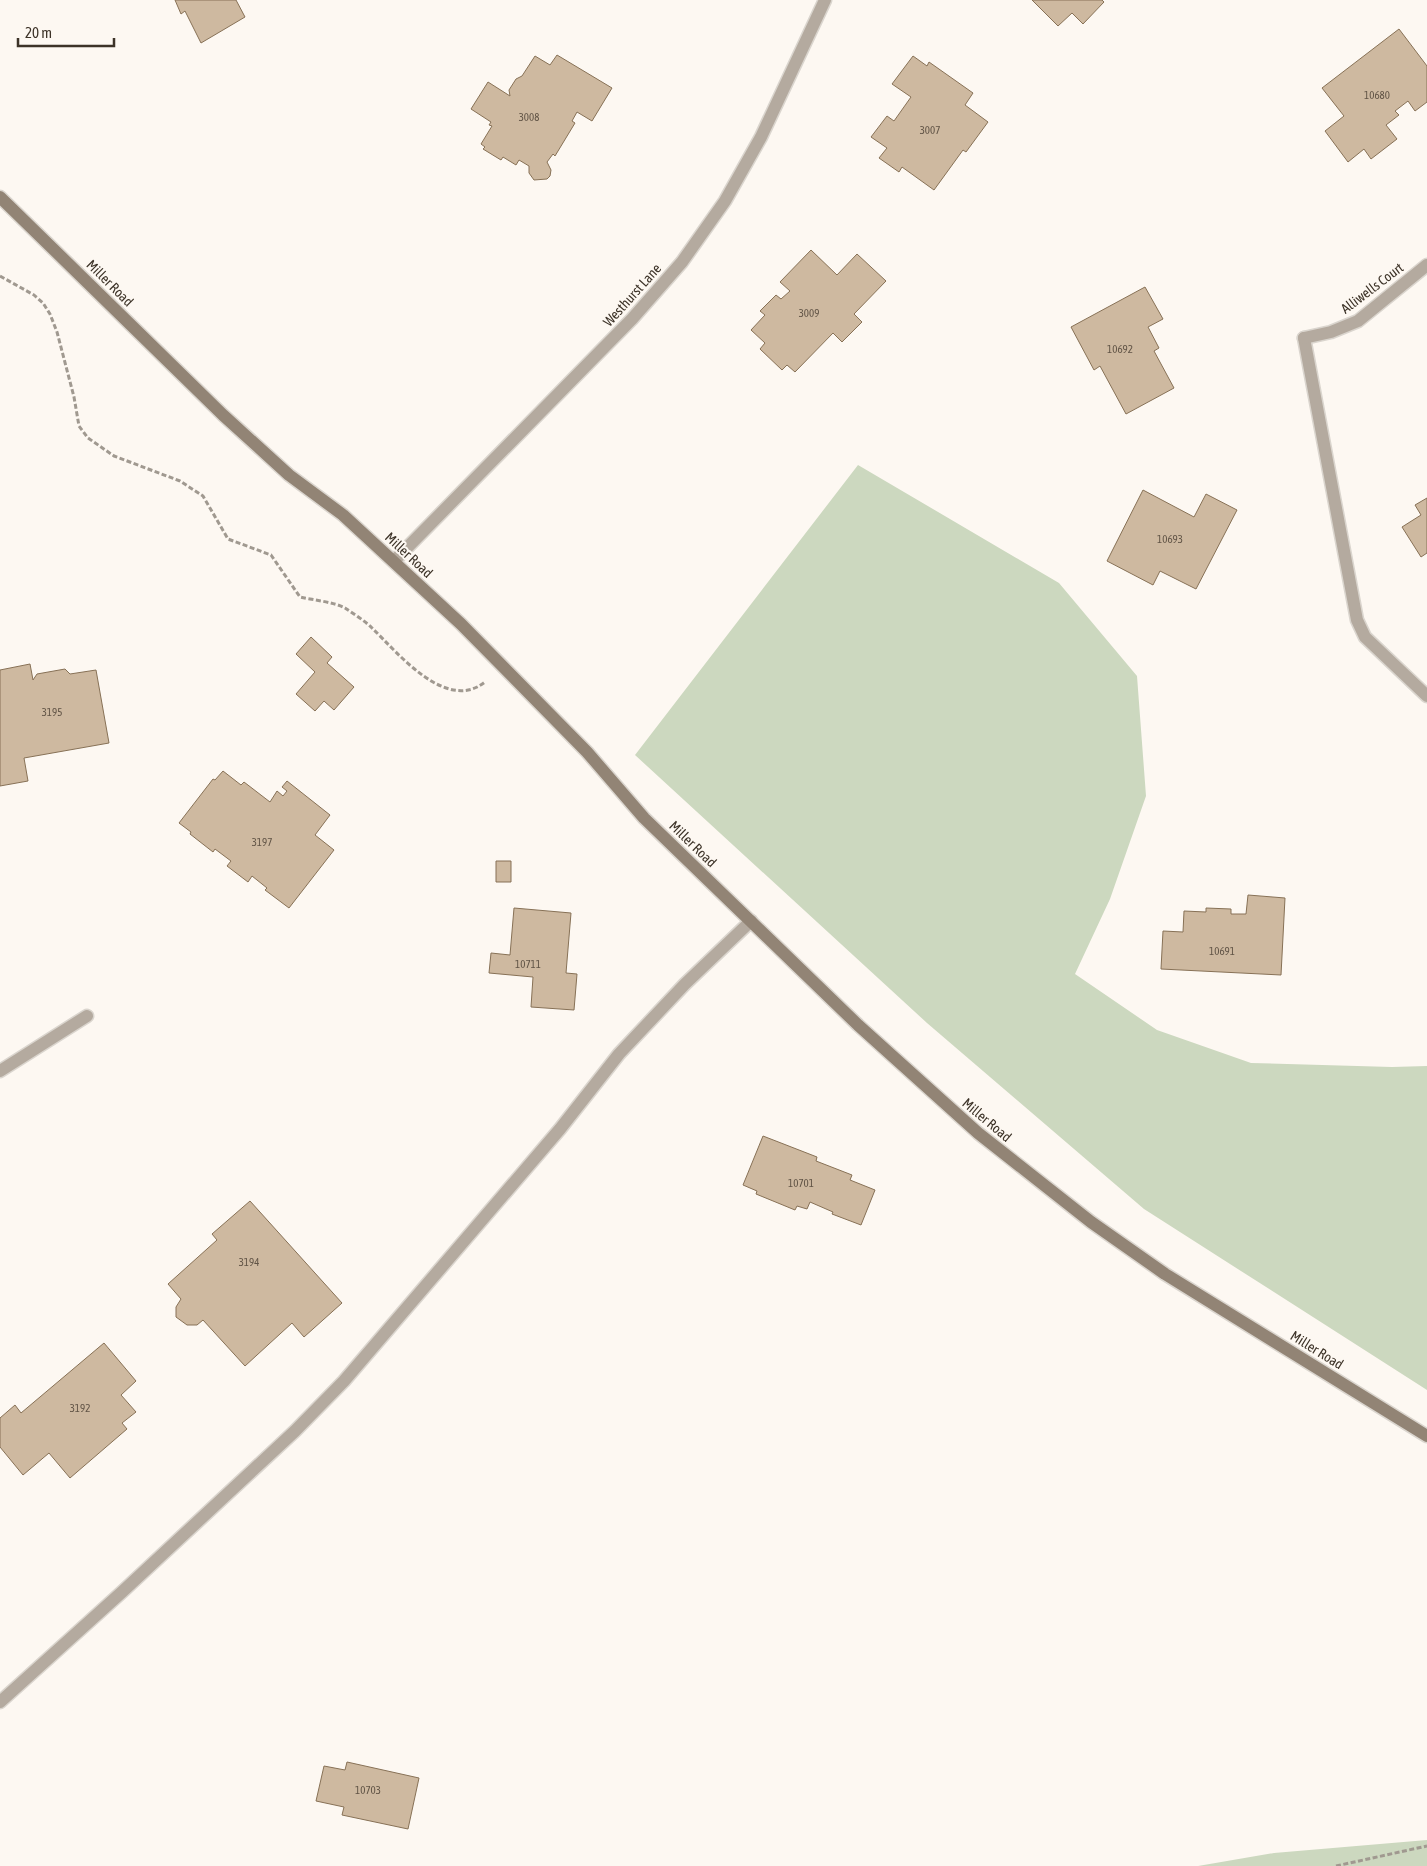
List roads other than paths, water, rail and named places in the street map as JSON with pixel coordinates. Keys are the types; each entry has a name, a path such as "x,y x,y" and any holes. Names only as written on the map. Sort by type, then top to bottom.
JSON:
{"street":[{"name":"Westhurst Lane","path":"394,561 632,318 682,262 725,202 761,136 825,0"},
{"name":"Miller Road","path":"0,197 223,415 289,475 343,515 461,624 587,752 644,818 858,1025 978,1133 1091,1222 1165,1274 1427,1436"},
{"name":"Alliwells Court","path":"1427,265 1358,321 1331,332 1304,338 1357,620 1365,637 1427,696"},
{"path":"0,1702 122,1592 295,1431 344,1381 560,1128 620,1054 685,984 751,921"},
{"path":"0,1071 87,1016"}]}
